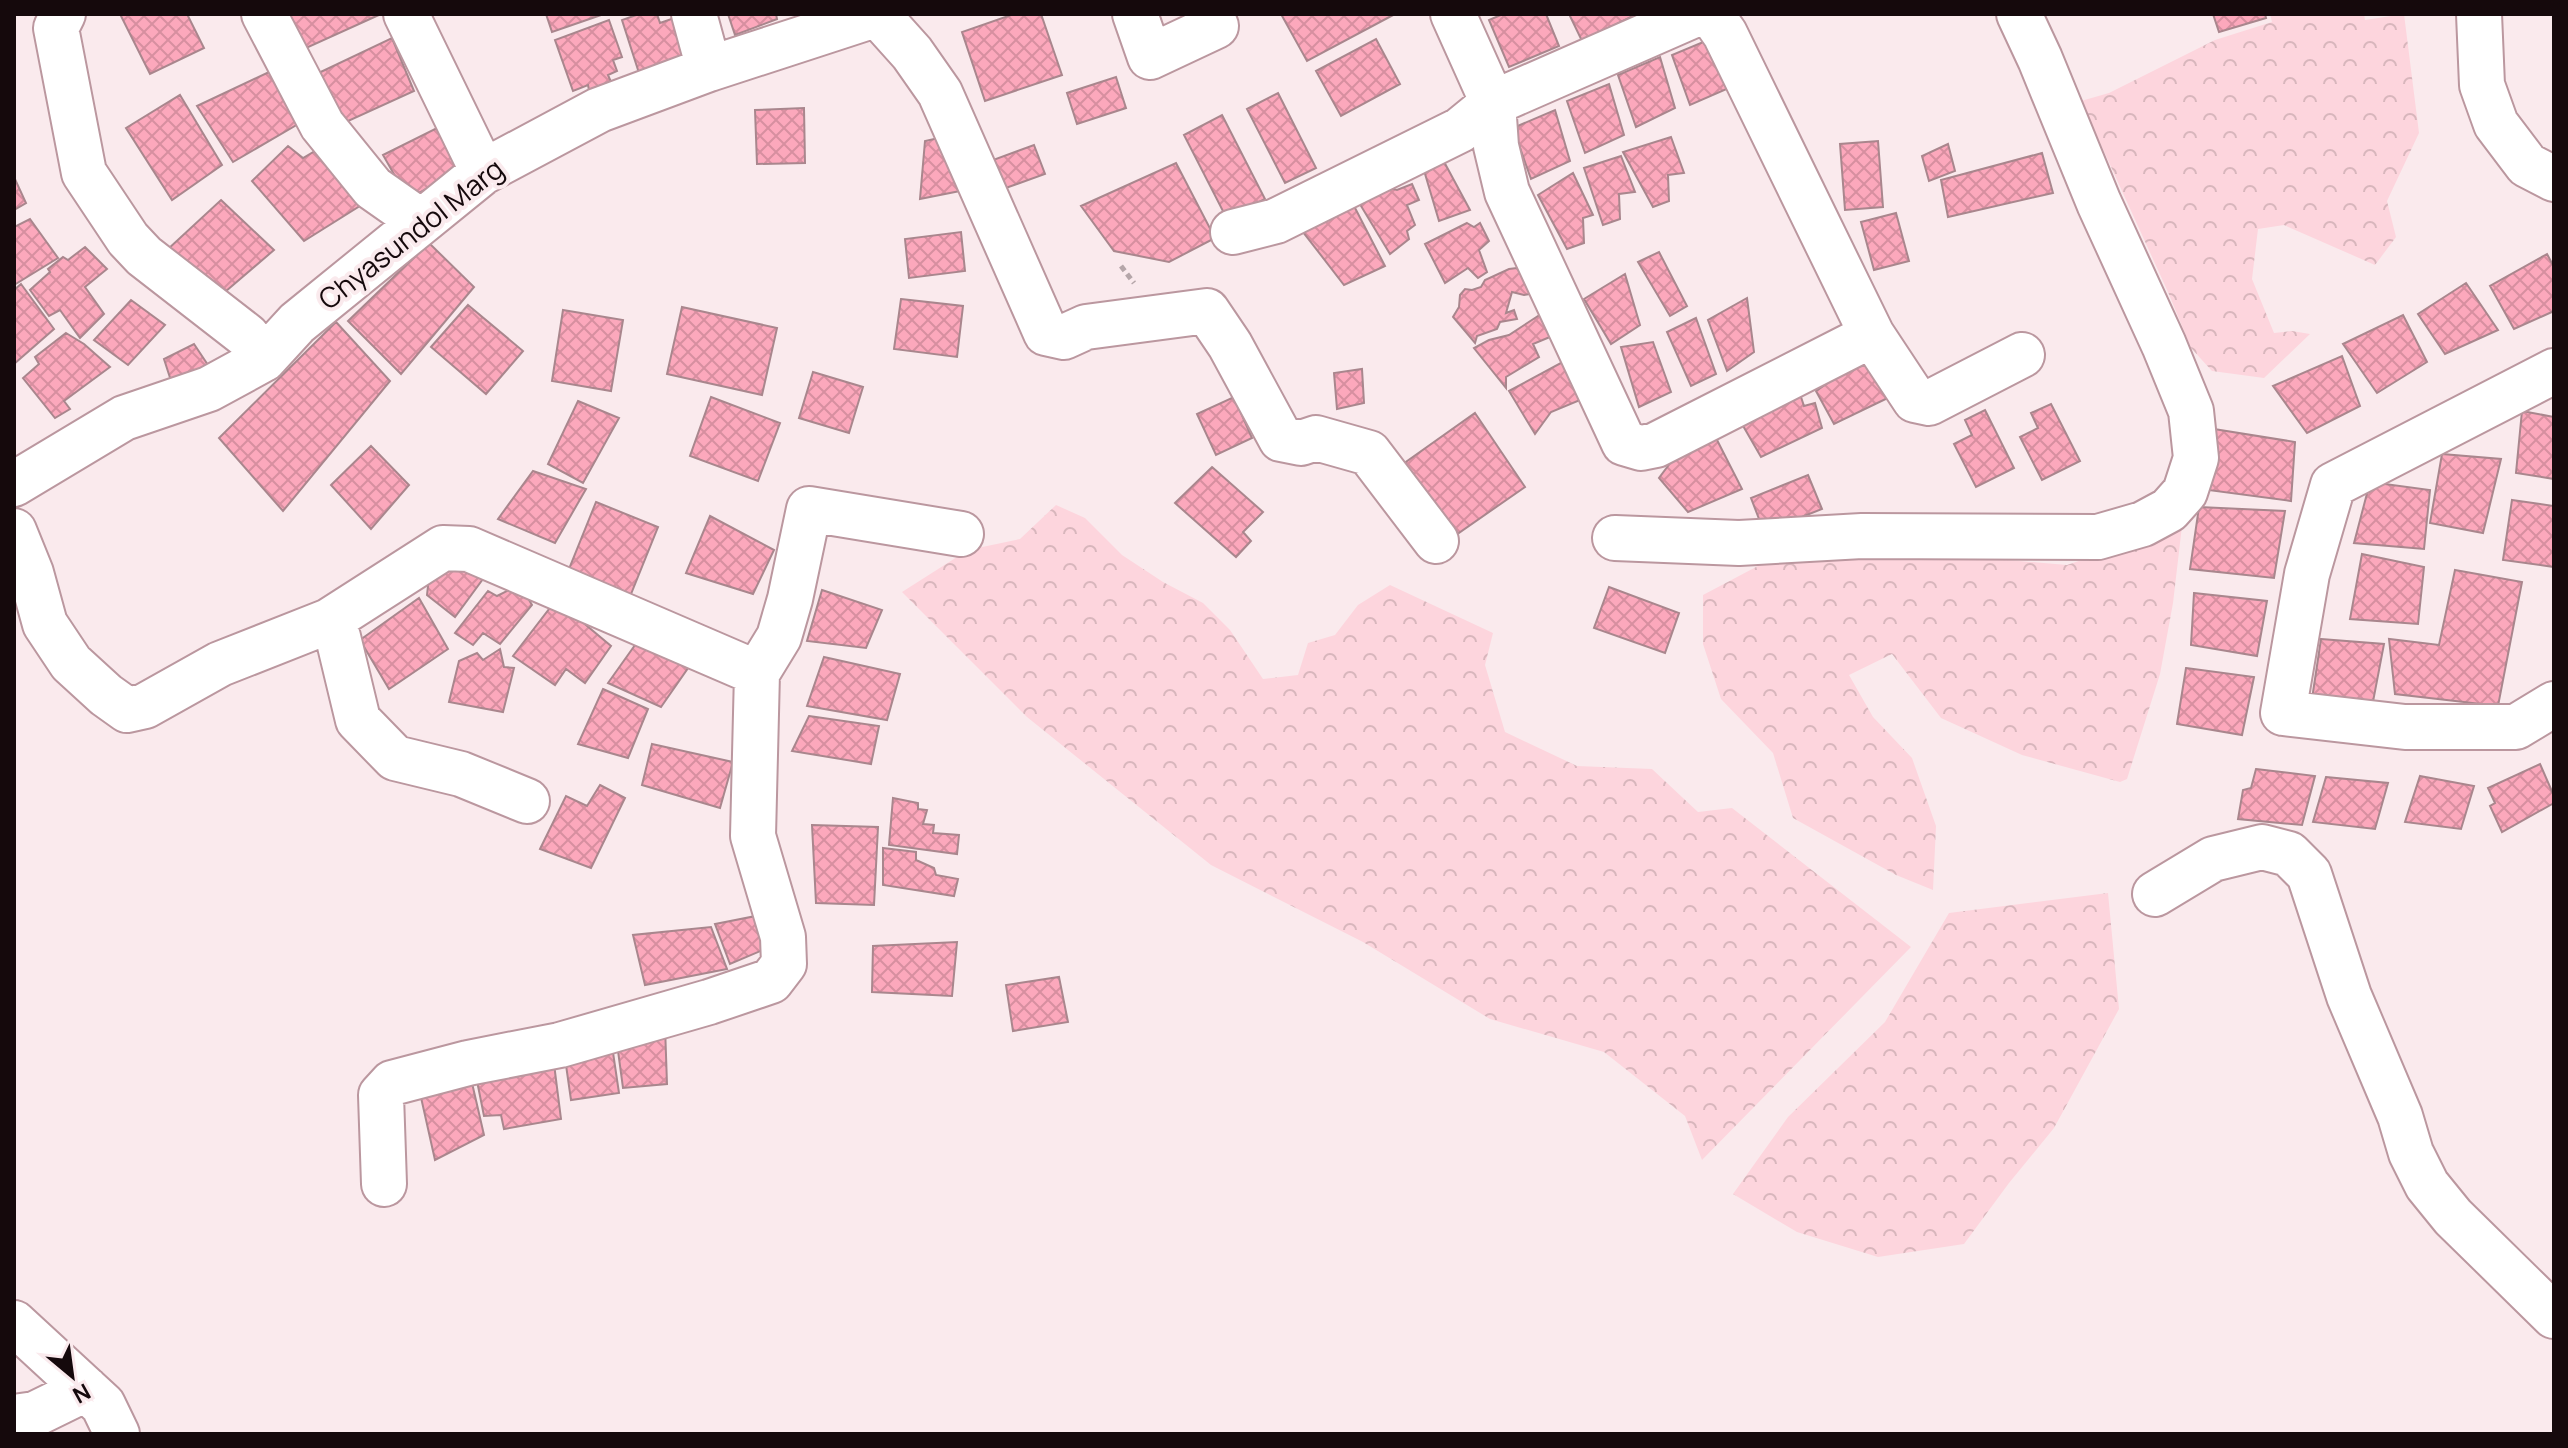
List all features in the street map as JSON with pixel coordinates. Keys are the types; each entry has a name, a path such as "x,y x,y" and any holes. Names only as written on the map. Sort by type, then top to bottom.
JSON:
{"street":[{"path":"63,14 56,28 84,173 128,239 144,256 247,336 264,359"},
{"path":"264,14 322,125 373,188 420,221"},
{"path":"406,14 483,172"},
{"path":"694,14 709,69"},
{"path":"878,14 912,53 940,93 1046,333 1064,337 1086,327 1207,311 1230,345 1281,439 1301,443 1316,438 1369,453 1436,541"},
{"name":"Chyasundol Marg","path":"19,471 124,418 209,389 264,359 297,323 483,172 599,110 709,69 878,14"},
{"path":"1135,14 1150,57 1216,26"},
{"path":"1453,14 1493,103 1496,146 1507,192 1624,443 1641,448 1656,445 1872,335"},
{"path":"1233,232 1276,221 1460,130 1493,103 1698,14 1713,17 1725,34 1872,335 1915,400 1929,403 2022,355"},
{"path":"1615,538 1739,543 1862,536 2098,537 2143,524 2169,510 2185,492 2196,458 2191,411 2019,14"},
{"path":"2479,14 2482,85 2496,124 2527,165 2554,179"},
{"path":"2554,371 2333,485 2307,574 2283,713 2405,727 2516,727 2554,704"},
{"path":"384,1184 381,1095 392,1083 468,1063 560,1045 771,981 784,964 783,937 753,836 757,673 779,637 809,509 961,534"},
{"path":"14,531 31,573 45,624 71,663 127,710 145,706 220,664 329,621 443,548 469,549 750,667 757,673"},
{"path":"329,621 338,637 358,720 395,758 461,774 527,801"},
{"path":"2155,894 2213,859 2262,847 2289,854 2309,874 2349,996 2400,1116 2411,1153 2427,1185 2453,1217 2554,1316"},
{"path":"14,1323 103,1405 117,1434"},
{"path":"14,1417 35,1414 86,1389"}],"green space":[{"path":"2270,14 2364,14 2365,20 2404,14 2419,133 2387,201 2396,237 2375,265 2284,225 2258,229 2252,279 2274,333 2292,331 2310,334 2264,378 2212,371 2191,348 2081,101 2109,93 2215,40 2272,22"},
{"path":"1056,505 1085,518 1122,555 1203,603 1230,630 1263,679 1298,675 1308,643 1335,635 1358,605 1390,585 1493,633 1485,665 1505,732 1577,766 1652,769 1698,812 1732,808 1911,947 1702,1160 1685,1116 1604,1052 1490,1019 1363,942 1211,865 1027,717 902,592 968,550 1020,539"},
{"path":"2182,526 2173,603 2160,674 2127,779 2120,782 2022,755 1941,718 1892,654 1849,675 1873,717 1912,758 1936,826 1933,890 1896,875 1793,818 1773,753 1721,699 1703,644 1703,595 1773,558 1934,554 2067,565"},
{"path":"2108,893 2119,1009 2054,1128 1964,1244 1878,1257 1797,1232 1733,1194 1788,1117 1885,1022 1949,913"}],"building":[{"path":"120,14 187,14 204,48 150,74"},
{"path":"289,14 381,14 304,49"},
{"path":"546,14 604,14 552,32"},
{"path":"639,14 657,14 660,23 683,15 696,54 639,73 622,20"},
{"path":"728,14 776,14 777,19 735,35"},
{"path":"1014,14 1041,14 1062,75 985,101 962,32"},
{"path":"1281,14 1395,14 1307,61"},
{"path":"1503,14 1546,14 1559,46 1509,67 1489,20"},
{"path":"1569,14 1632,14 1633,16 1582,41"},
{"path":"2213,14 2265,14 2266,18 2219,32"},
{"path":"609,20 622,57 613,60 617,71 608,75 611,82 589,90 588,85 573,91 555,40"},
{"path":"1715,37 1729,88 1690,105 1672,55"},
{"path":"392,38 414,91 335,127 308,78"},
{"path":"1376,39 1400,84 1341,116 1316,71"},
{"path":"1660,57 1675,108 1636,127 1618,75"},
{"path":"269,72 300,123 233,162 197,106"},
{"path":"1116,77 1126,108 1077,124 1067,93"},
{"path":"1609,84 1624,135 1585,153 1567,101"},
{"path":"1278,93 1316,168 1285,183 1247,109"},
{"path":"180,95 222,165 172,200 126,128"},
{"path":"804,108 805,163 757,164 755,110"},
{"path":"1555,110 1570,161 1531,179 1513,128"},
{"path":"1222,115 1265,199 1227,219 1184,135"},
{"path":"455,119 474,162 408,199 383,155"},
{"path":"948,136 975,188 920,199 925,141"},
{"path":"1671,137 1684,173 1668,175 1669,201 1653,207 1623,152"},
{"path":"1878,141 1883,207 1845,210 1840,144"},
{"path":"1948,144 1955,171 1929,181 1922,156"},
{"path":"1034,145 1045,174 1003,189 993,160"},
{"path":"288,146 303,158 320,148 363,204 304,241 252,181"},
{"path":"2042,153 2053,193 1948,217 1941,180"},
{"path":"1621,156 1635,192 1619,194 1620,219 1603,225 1584,168"},
{"path":"1442,158 1470,210 1439,221 1423,167"},
{"path":"1176,163 1215,238 1169,262 1114,251 1081,206"},
{"path":"1573,173 1593,215 1583,218 1584,243 1567,249 1538,195"},
{"path":"14,177 26,203 14,210"},
{"path":"1412,184 1419,200 1407,205 1415,225 1407,231 1409,239 1390,254 1358,201 1386,187 1397,190"},
{"path":"221,200 274,250 218,298 167,250"},
{"path":"1354,206 1385,266 1344,285 1303,232"},
{"path":"1896,213 1909,261 1874,270 1861,222"},
{"path":"30,219 58,258 14,285 14,227"},
{"path":"1467,223 1474,227 1480,223 1489,241 1479,250 1487,272 1478,278 1468,268 1445,283 1425,244"},
{"path":"961,232 965,271 909,278 905,239"},
{"path":"429,243 474,287 401,374 348,321"},
{"path":"85,247 107,269 85,287 104,314 80,338 60,310 49,316 30,290 63,257 68,260"},
{"path":"1659,252 1687,306 1670,316 1638,262"},
{"path":"2547,254 2554,267 2554,311 2514,329 2490,286"},
{"path":"1525,267 1536,293 1524,295 1512,292 1506,313 1514,310 1517,319 1500,322 1497,329 1477,336 1475,343 1453,317 1459,307 1460,295 1465,289 1481,287 1485,280 1509,269"},
{"path":"1625,274 1640,325 1611,344 1584,299"},
{"path":"2466,283 2498,330 2445,354 2418,314"},
{"path":"21,284 54,329 14,364 14,290"},
{"path":"1747,298 1754,352 1727,371 1708,320"},
{"path":"901,299 963,306 957,357 894,349"},
{"path":"131,300 165,325 128,365 94,340"},
{"path":"468,305 523,351 486,394 431,347"},
{"path":"682,307 777,328 762,395 667,374"},
{"path":"563,310 623,320 611,391 552,381"},
{"path":"1541,314 1557,334 1533,344 1539,357 1506,377 1506,388 1474,348 1509,335"},
{"path":"2403,315 2427,362 2377,393 2343,344"},
{"path":"1696,318 1716,374 1691,386 1667,332"},
{"path":"336,322 390,381 283,511 219,438"},
{"path":"66,333 110,367 64,401 70,409 55,418 23,378 39,364 35,357"},
{"path":"1653,342 1671,392 1639,407 1621,347"},
{"path":"194,344 210,368 172,384 164,359"},
{"path":"1871,354 1896,394 1834,424 1816,391"},
{"path":"2342,356 2360,406 2307,433 2273,386"},
{"path":"1572,357 1585,398 1551,412 1535,434 1509,391"},
{"path":"1362,369 1364,403 1337,409 1334,373"},
{"path":"813,372 863,387 849,433 799,418"},
{"path":"1798,388 1804,406 1815,403 1822,428 1761,457 1742,424"},
{"path":"711,397 780,423 758,481 690,456"},
{"path":"1234,397 1252,438 1216,455 1197,414"},
{"path":"578,401 619,418 583,483 548,464"},
{"path":"2051,404 2080,461 2042,480 2020,437 2038,428 2031,413"},
{"path":"1985,410 2014,468 1976,487 1954,444 1972,435 1965,420"},
{"path":"2522,411 2554,417 2554,479 2516,473"},
{"path":"1475,413 1525,487 1453,537 1403,464"},
{"path":"2214,429 2295,442 2291,501 2208,490"},
{"path":"1716,438 1742,489 1688,512 1659,478 1671,462"},
{"path":"371,446 409,485 371,529 331,485"},
{"path":"2442,454 2501,459 2483,533 2430,523"},
{"path":"1212,467 1263,512 1243,532 1251,541 1236,557 1175,503"},
{"path":"533,471 586,489 555,543 498,519"},
{"path":"1808,475 1822,509 1764,532 1751,498"},
{"path":"2370,482 2430,490 2424,549 2354,543"},
{"path":"2512,500 2554,506 2554,567 2503,560"},
{"path":"596,502 658,527 629,599 567,574"},
{"path":"2199,507 2285,511 2274,578 2190,569"},
{"path":"710,516 774,550 753,594 686,573"},
{"path":"2362,554 2424,567 2418,624 2350,619"},
{"path":"419,568 491,568 455,617 427,595 428,586"},
{"path":"2455,570 2522,582 2498,706 2395,694 2389,639 2439,645"},
{"path":"1609,587 1679,613 1665,653 1594,628"},
{"path":"511,589 526,595 532,605 500,644 483,633 473,645 455,633 488,591 497,596"},
{"path":"822,590 882,610 866,648 807,641"},
{"path":"2194,593 2267,601 2257,656 2191,645"},
{"path":"419,598 448,649 389,689 360,640"},
{"path":"556,600 611,646 585,683 566,669 555,685 513,656"},
{"path":"645,631 695,658 661,707 608,683"},
{"path":"2321,639 2384,644 2372,707 2312,699"},
{"path":"500,649 504,667 514,668 503,712 449,702 459,661 477,653 483,660"},
{"path":"824,657 900,674 887,720 807,706"},
{"path":"2186,668 2254,677 2242,735 2177,724"},
{"path":"603,689 648,709 628,758 578,744"},
{"path":"809,716 879,726 871,764 792,751"},
{"path":"652,744 733,762 720,808 642,785"},
{"path":"2540,764 2554,803 2502,832 2490,806 2495,803 2488,788"},
{"path":"2256,769 2315,776 2302,825 2238,819 2243,790 2251,788"},
{"path":"2420,776 2474,786 2461,829 2405,822"},
{"path":"2326,777 2388,783 2375,829 2313,822"},
{"path":"600,785 625,798 591,868 540,849 566,796 587,806"},
{"path":"893,798 918,803 918,809 927,810 923,824 934,825 933,833 959,835 957,854 889,845"},
{"path":"812,825 878,827 874,905 816,903"},
{"path":"883,848 916,852 916,860 934,868 936,875 958,879 954,896 883,885"},
{"path":"766,914 777,944 730,964 715,924"},
{"path":"711,927 727,969 645,985 633,935"},
{"path":"957,942 952,996 872,992 873,946"},
{"path":"1059,977 1068,1022 1013,1031 1006,985"},
{"path":"665,1026 667,1084 623,1088 616,1036"},
{"path":"611,1039 619,1093 571,1100 564,1051"},
{"path":"553,1056 561,1119 504,1129 501,1115 484,1116 476,1076"},
{"path":"469,1070 484,1135 435,1160 418,1084"}]}
